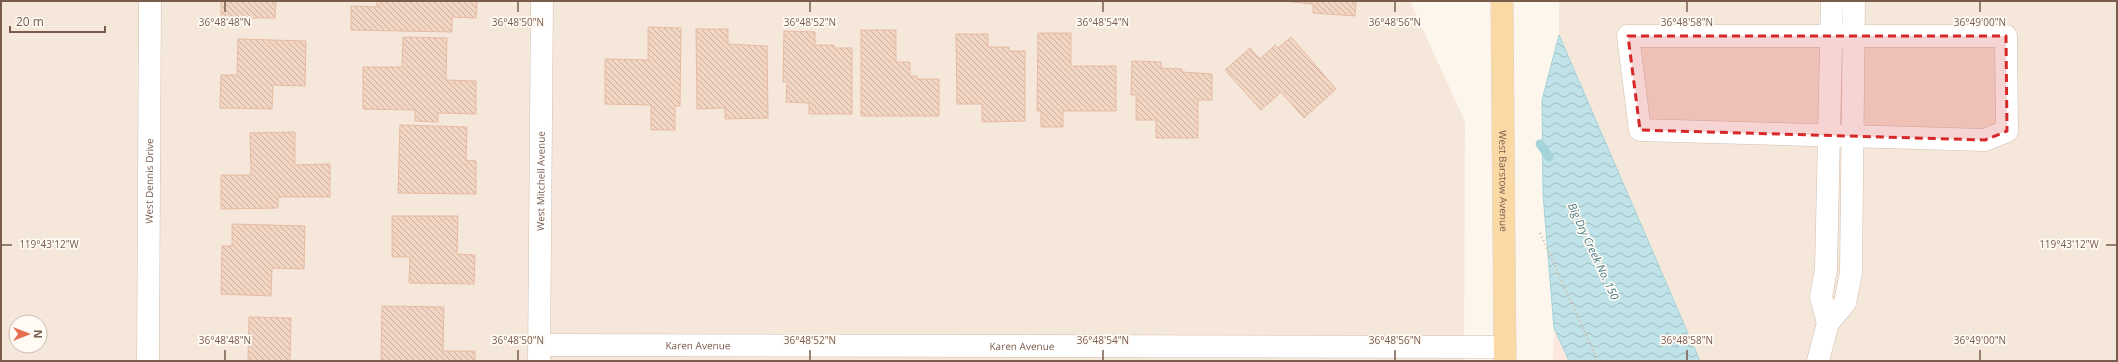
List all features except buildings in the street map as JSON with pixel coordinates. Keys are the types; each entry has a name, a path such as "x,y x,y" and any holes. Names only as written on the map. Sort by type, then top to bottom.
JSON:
{"main road":[{"name":"West Barstow Avenue","path":"1502,1 1505,354"}],"street":[{"name":"West Dennis Drive","path":"148,361 150,1"},
{"name":"West Mitchell Avenue","path":"539,353 542,1"},
{"path":"1828,324 1821,297 1826,269 1832,1"},
{"path":"1818,361 1828,324 1845,303 1851,273 1854,1"},
{"path":"1628,36 1854,37 2006,36 2007,131 1985,140 1640,130 1628,36"},
{"name":"Karen Avenue","path":"539,353 1505,354"}],"path":[{"path":"1540,233 1598,361"}],"highlighted area":[{"path":"1628,36 2006,36 2007,131 1985,140 1640,130"}],"shaded area":[{"path":"1,1 1410,1 1465,122 1464,361 1,361"},
{"path":"1559,1 2117,1 2117,361 1700,361 1559,35"},
{"path":"1554,328 1569,361 1553,361"}],"water":[{"path":"1559,35 1700,361 1569,361 1554,328 1543,194 1542,100"}],"waterway":[{"name":"Big Dry Creek No. 150","path":"1540,144 1549,157"}]}
